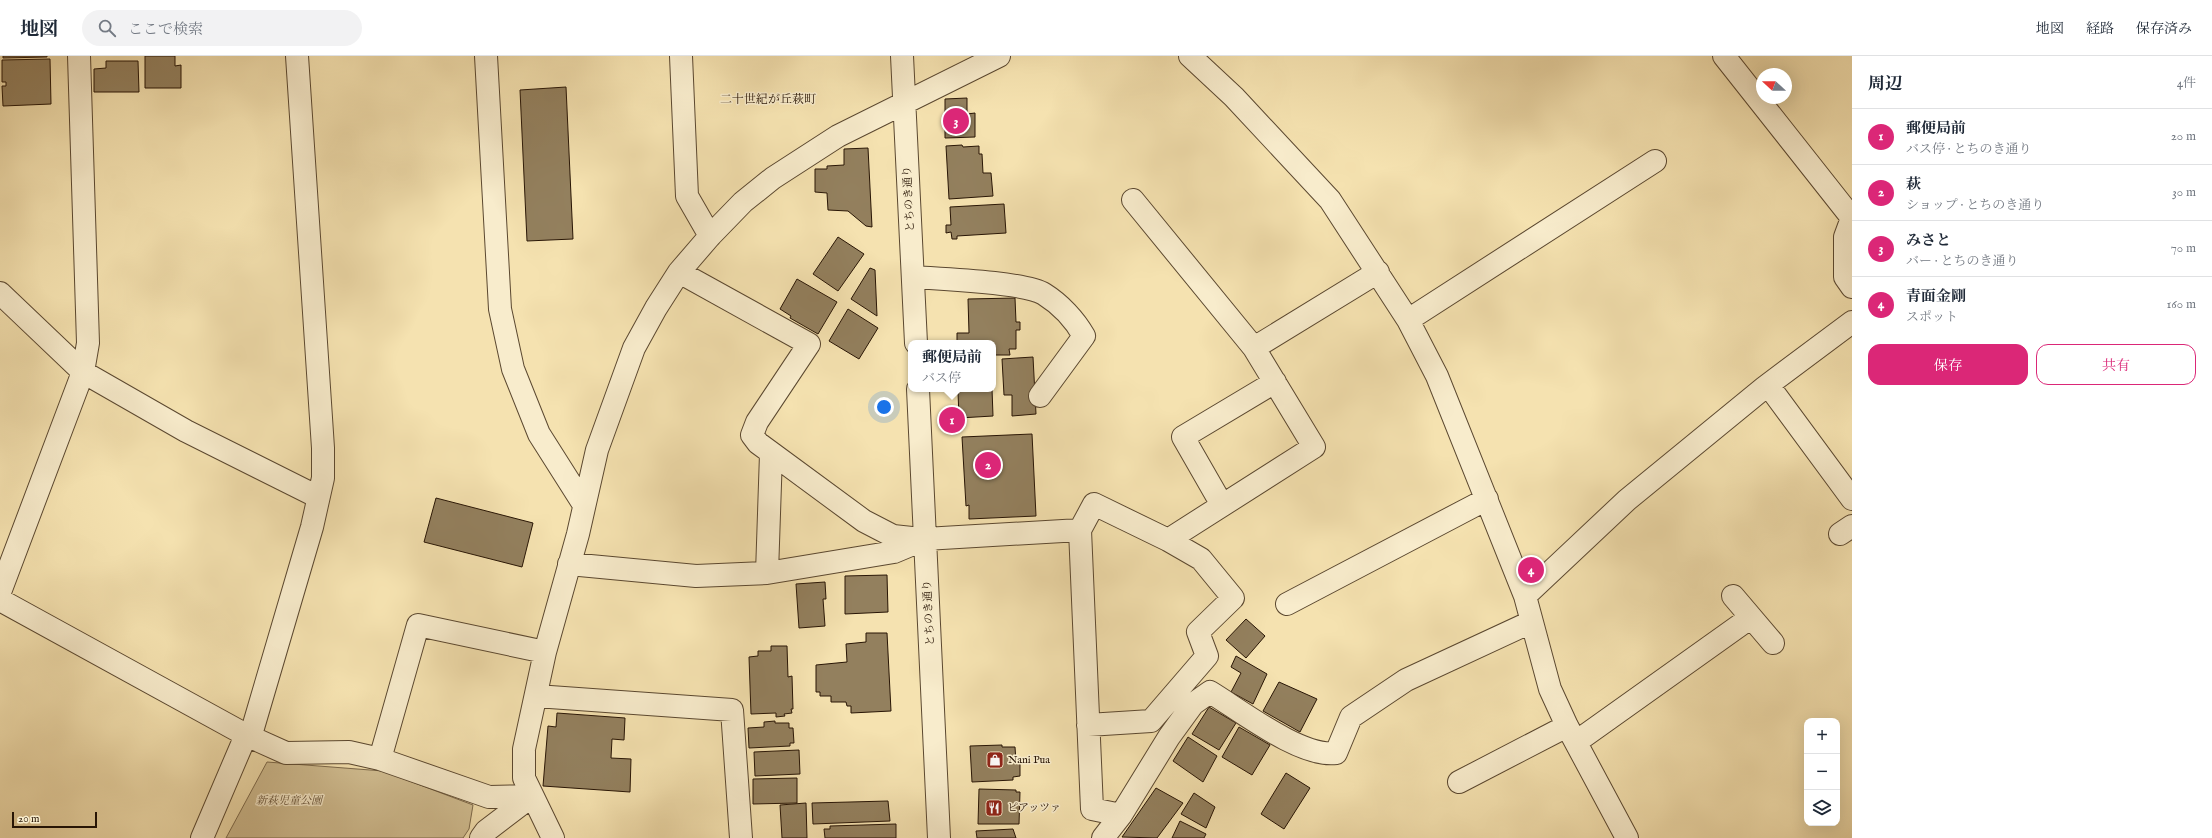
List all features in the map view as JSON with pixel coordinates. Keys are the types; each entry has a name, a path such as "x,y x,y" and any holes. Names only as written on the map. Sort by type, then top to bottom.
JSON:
{"street":[{"path":"0,592 83,372 88,343 79,56"},
{"path":"202,838 248,736 312,527 323,478 323,448 297,56"},
{"path":"486,56 500,310 513,369 539,434 584,505"},
{"path":"681,56 687,196 710,236"},
{"name":"とちのき通り","path":"902,56 916,340"},
{"path":"553,838 524,778 524,749 545,652 569,564 597,450 634,348 679,272 710,236 743,202 773,178 838,136 999,56"},
{"path":"1190,56 1234,97 1330,200 1408,320 1437,376 1525,596 1550,689 1572,734 1628,838"},
{"path":"1724,56 1852,218 1845,237 1845,277 1852,287"},
{"path":"1408,320 1655,161"},
{"path":"1133,200 1254,348 1314,447 1168,540"},
{"path":"679,272 809,344 757,422 752,435 758,443 771,454 864,521 894,536 925,539 1080,530"},
{"path":"1254,348 1378,272"},
{"path":"913,276 1025,287 1044,293 1075,321 1084,336 1040,396"},
{"path":"0,293 83,372 186,431 318,497"},
{"path":"1525,596 1627,500 1768,385 1852,322"},
{"path":"1222,505 1183,438 1275,382"},
{"path":"1768,385 1852,499"},
{"name":"とちのき通り","path":"918,392 939,838"},
{"path":"767,573 771,454"},
{"path":"1286,604 1487,499"},
{"path":"1088,725 1150,721 1207,656 1198,632 1233,598 1201,559 1168,540 1094,504 1080,530 1088,725 1092,809 1121,815"},
{"path":"569,564 696,576 767,573 894,552 925,539"},
{"path":"1733,596 1750,618 1772,642"},
{"path":"0,600 248,736 286,753 349,752 380,758 489,797 532,796"},
{"path":"1459,782 1572,734 1750,618"},
{"path":"1103,838 1121,815 1193,704 1210,692 1288,740 1325,755 1336,753 1351,717 1394,688 1406,680 1531,622"},
{"path":"380,758 418,625 545,652"},
{"path":"536,696 732,710 741,838"},
{"path":"482,838 486,831 532,796"}],"green space":[{"name":"新萩児童公園","path":"267,762 383,771 473,805 469,829 463,838 226,838"}],"building":[{"path":"3,56 47,56 47,57 3,58"},
{"path":"145,56 175,56 175,66 181,65 181,88 145,88"},
{"path":"50,59 51,104 3,106 2,86 6,86 6,82 2,82 2,60"},
{"path":"106,61 138,61 139,92 94,92 94,69 106,68"},
{"path":"566,87 573,239 527,241 520,90"},
{"path":"967,98 967,114 975,113 975,137 945,138 945,99"},
{"path":"962,145 963,147 979,146 979,154 982,154 983,173 991,173 993,196 949,199 946,146"},
{"path":"868,148 872,227 866,226 848,211 828,210 827,193 815,192 815,169 827,169 827,166 844,165 844,149"},
{"path":"1004,204 1006,233 957,236 957,239 952,239 951,232 946,233 946,225 951,225 950,207"},
{"path":"838,237 864,254 838,291 813,274"},
{"path":"870,268 875,270 877,316 851,299"},
{"path":"797,279 837,302 818,334 790,318 791,316 780,309"},
{"path":"1015,298 1016,322 1020,322 1020,330 1016,330 1016,349 1009,349 1010,355 996,355 996,340 957,340 957,333 969,333 968,299"},
{"path":"848,309 878,328 859,359 829,341"},
{"path":"1033,357 1036,414 1012,416 1012,395 1004,395 1002,359"},
{"path":"958,392 992,392 993,416 959,418"},
{"path":"1032,434 1036,516 969,519 969,505 966,506 962,437"},
{"path":"436,498 533,523 522,567 424,542"},
{"path":"887,575 888,612 845,614 845,576"},
{"path":"825,582 826,599 823,599 825,626 799,628 796,584"},
{"path":"1246,619 1265,636 1246,658 1226,640"},
{"path":"866,633 887,633 891,711 851,713 851,706 847,706 846,702 831,702 831,696 820,696 820,692 816,692 816,665 847,662 846,644 866,642"},
{"path":"771,646 787,646 788,677 792,676 793,709 791,709 792,713 784,714 785,716 776,717 776,713 751,714 749,657 758,656 758,651 771,651"},
{"path":"1236,656 1267,674 1253,704 1231,692 1241,673 1231,667"},
{"path":"1279,682 1317,699 1300,732 1263,711"},
{"path":"1209,707 1236,723 1219,750 1192,734"},
{"path":"557,713 625,718 624,740 612,739 611,758 631,759 630,792 543,786 548,726 556,727"},
{"path":"775,721 775,723 789,723 789,728 793,728 794,743 790,743 790,746 749,748 748,728 764,727 764,722"},
{"path":"1239,727 1270,745 1252,775 1222,757"},
{"path":"1188,737 1217,756 1203,782 1173,761"},
{"path":"1002,745 1002,747 1015,747 1016,762 1020,762 1020,776 1013,777 1013,780 972,782 970,746"},
{"path":"799,750 800,774 755,776 754,752"},
{"path":"1286,773 1310,788 1284,829 1261,814"},
{"path":"797,778 797,803 753,804 753,779"},
{"path":"1156,788 1183,803 1157,838 1122,837"},
{"path":"979,789 1016,790 1016,792 1020,792 1019,824 978,824"},
{"path":"1194,793 1215,807 1206,828 1181,814"},
{"path":"888,801 890,821 813,824 812,803"},
{"path":"806,803 807,838 782,838 780,805"},
{"path":"1180,821 1206,834 1204,838 1172,838"},
{"path":"896,824 896,838 825,838 824,829 830,829 830,826"},
{"path":"1013,829 1016,838 977,838 976,831"}],"place":[{"name":"みさと","path":"956,121"},
{"name":"郵便局前","path":"952,420"},
{"name":"萩","path":"988,465"},
{"name":"青面金剛","path":"1531,570"},
{"name":"Nani Pua","path":"995,760"},
{"name":"ピアッツァ","path":"994,808"}],"district":[{"name":"二十世紀が丘萩町","path":"768,99"}]}
